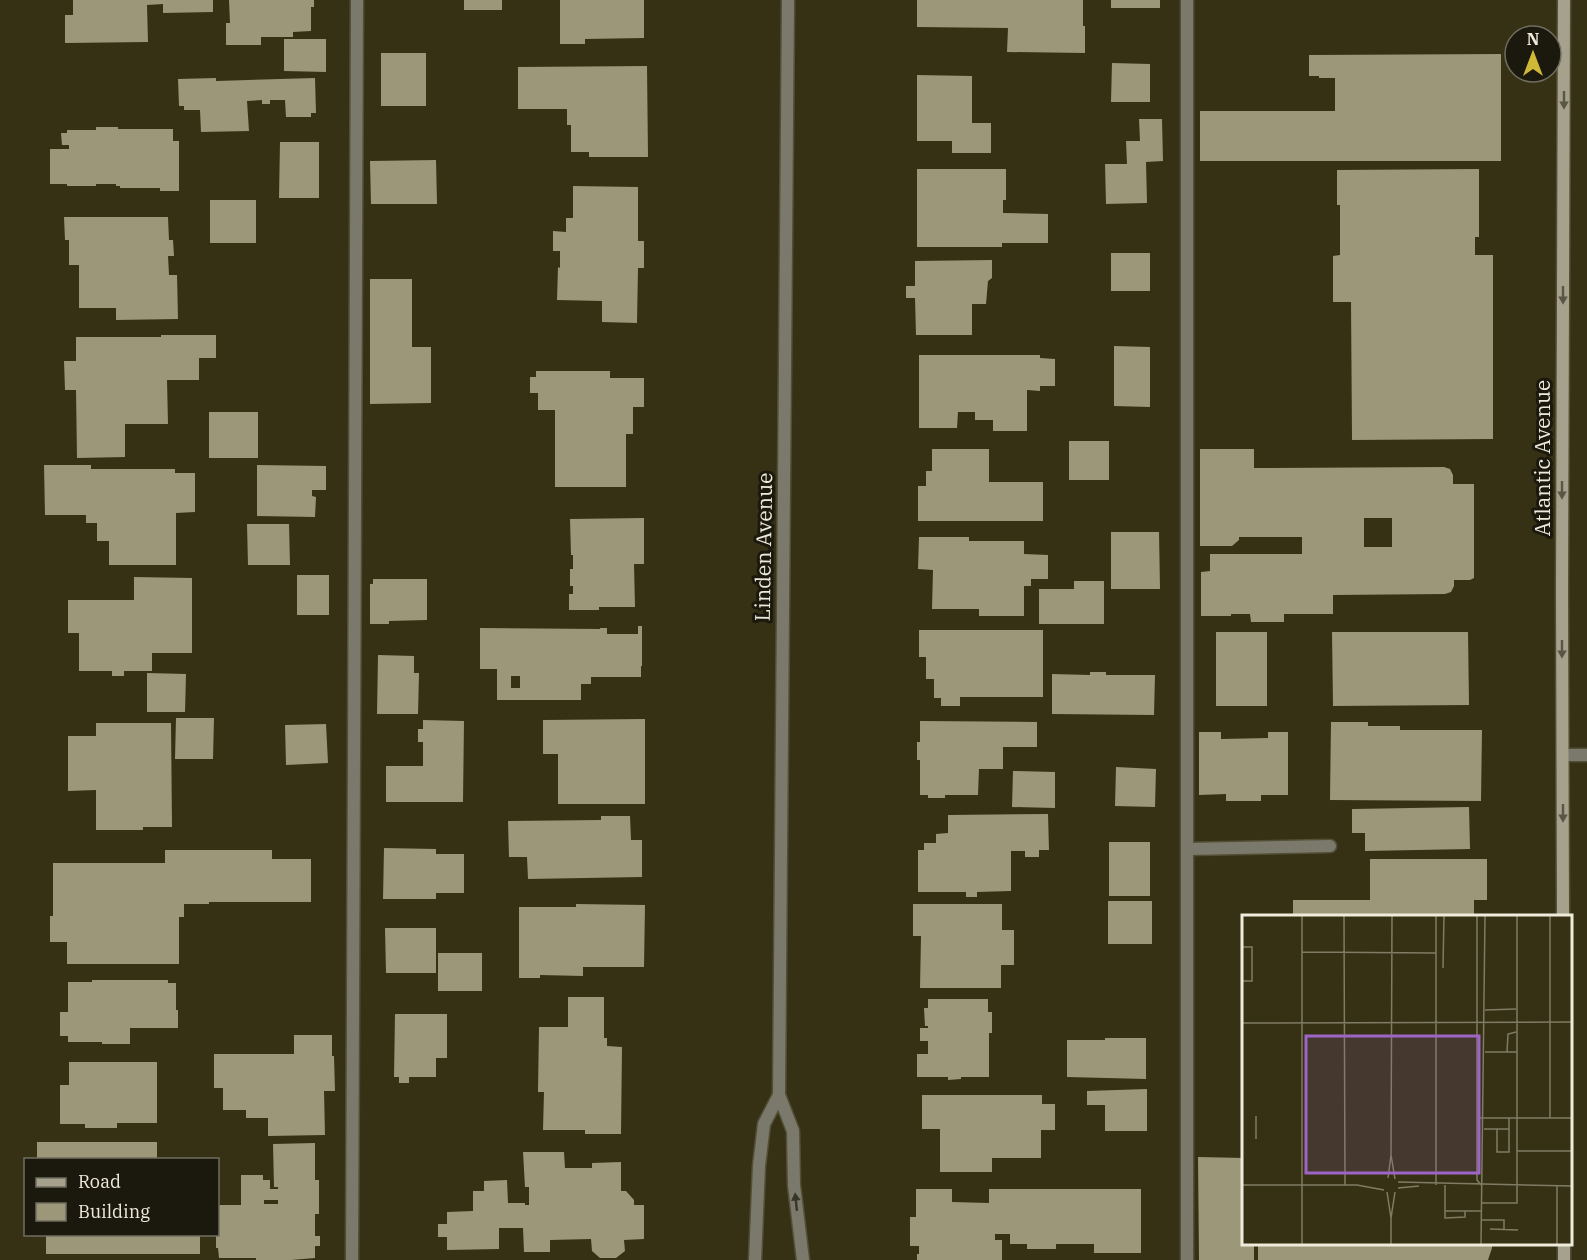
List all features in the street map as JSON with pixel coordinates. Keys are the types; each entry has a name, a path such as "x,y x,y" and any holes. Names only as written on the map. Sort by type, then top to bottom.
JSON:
{"main road":[{"name":"Atlantic Avenue","path":"1563,915 1564,0"}],"street":[{"path":"352,1260 357,0"},
{"name":"Linden Avenue","path":"779,1095 788,0"},
{"path":"1187,0 1187,1260"},
{"path":"1563,755 1587,755"},
{"path":"1188,849 1330,846"},
{"path":"755,1260 759,1166 764,1124 779,1095"},
{"path":"779,1095 793,1131 794,1185 803,1260"}],"building":[{"path":"73,0 213,0 213,12 163,13 163,4 147,5 148,42 65,43 65,15 73,15"},
{"path":"229,0 314,0 314,7 311,7 311,31 293,32 293,37 261,37 261,45 226,45 226,23 230,23"},
{"path":"464,0 502,0 502,10 464,10"},
{"path":"560,0 644,0 644,38 585,39 585,44 560,44"},
{"path":"917,0 1083,0 1085,53 1007,52 1008,28 917,27"},
{"path":"1111,0 1160,0 1160,8 1111,8"},
{"path":"284,39 326,39 326,72 284,71"},
{"path":"381,53 426,53 426,106 381,106"},
{"path":"1501,54 1501,161 1200,161 1200,111 1335,111 1335,78 1309,76 1309,55"},
{"path":"1112,63 1150,64 1150,102 1111,102"},
{"path":"647,66 648,157 589,157 589,152 571,152 571,125 567,125 567,109 518,109 518,67"},
{"path":"917,75 972,76 972,123 991,123 991,153 952,153 952,141 917,141"},
{"path":"216,78 216,81 315,78 316,113 311,113 311,117 286,117 285,100 270,100 270,104 262,104 262,100 247,101 249,131 201,132 200,110 184,110 184,106 179,106 178,79"},
{"path":"1139,119 1162,119 1163,161 1146,162 1147,203 1106,204 1105,164 1127,164 1126,141 1140,141"},
{"path":"96,127 173,129 173,141 179,141 179,191 160,191 160,188 120,188 116,184 67,186 67,184 50,184 50,149 69,149 69,145 62,145 61,133 67,133 67,130 96,130"},
{"path":"280,142 319,142 319,198 279,198"},
{"path":"436,160 437,204 371,204 370,161"},
{"path":"917,169 1006,169 1006,200 1003,200 1003,213 1048,214 1048,243 1002,243 1002,247 917,247"},
{"path":"1479,169 1479,237 1475,237 1475,255 1493,255 1493,439 1352,440 1351,302 1333,302 1333,256 1340,255 1337,170"},
{"path":"573,186 638,187 638,241 644,241 644,268 638,268 637,323 602,322 602,301 557,300 560,251 553,251 553,231 566,232 566,218 573,218"},
{"path":"210,200 256,200 256,243 210,243"},
{"path":"64,217 168,217 169,240 173,240 174,256 168,256 169,275 177,275 178,319 116,320 116,308 79,308 79,265 69,265 69,240 65,240"},
{"path":"1111,253 1150,253 1150,291 1111,291"},
{"path":"992,260 992,278 988,281 986,304 972,304 972,335 916,335 915,298 906,298 906,286 915,286 915,261"},
{"path":"370,279 412,279 412,347 431,347 431,403 370,404"},
{"path":"161,335 216,335 216,358 199,358 199,380 167,380 168,424 125,424 125,457 77,458 76,390 65,390 64,361 76,361 76,337 161,337"},
{"path":"1114,346 1150,347 1150,407 1114,406"},
{"path":"919,355 1040,355 1040,358 1055,359 1055,386 1040,386 1040,391 1027,390 1027,431 993,431 993,420 975,420 975,412 958,412 957,428 919,428"},
{"path":"536,371 610,371 610,378 644,378 644,407 633,407 633,434 626,434 626,487 555,487 555,410 538,410 538,393 530,393 530,377 536,377"},
{"path":"209,412 258,412 258,458 209,458"},
{"path":"1069,441 1109,441 1109,480 1069,480"},
{"path":"932,449 989,449 989,482 1043,482 1043,521 918,521 918,486 926,486 926,471 932,471"},
{"path":"1200,449 1254,449 1254,468 1444,467 1450,469 1453,484 1474,484 1474,578 1454,580 1451,592 1445,594 1333,595 1333,614 1284,614 1284,622 1251,622 1250,614 1201,616 1201,572 1210,571 1210,554 1302,554 1302,537 1239,537 1239,540 1232,546 1200,546","holes":["1364,518 1392,518 1392,547 1364,547"]},
{"path":"44,465 91,465 91,469 175,469 175,473 195,473 195,512 176,513 176,565 109,565 109,541 97,541 97,523 86,523 86,515 45,515"},
{"path":"257,465 326,466 326,490 312,490 312,496 316,497 315,517 257,516"},
{"path":"644,518 644,564 634,564 635,607 569,610 569,594 573,594 573,586 570,586 573,555 571,555 570,519"},
{"path":"247,524 289,524 290,565 248,565"},
{"path":"1111,532 1159,532 1160,589 1111,589"},
{"path":"919,537 969,537 969,541 1024,541 1024,554 1048,555 1048,579 1031,579 1031,586 1024,586 1024,616 979,616 979,609 932,609 933,570 918,569"},
{"path":"297,575 329,575 329,615 297,615"},
{"path":"134,577 192,578 192,653 152,653 152,671 124,671 124,676 112,676 112,671 79,671 79,633 68,633 68,600 134,600"},
{"path":"373,579 427,579 427,620 370,624 370,584 373,584"},
{"path":"1074,581 1104,581 1104,624 1039,624 1039,589 1074,589"},
{"path":"638,626 642,626 641,677 591,677 591,684 581,684 581,700 497,700 497,669 480,669 480,628 607,628 607,634 638,634","holes":["511,676 520,676 520,688 511,688"]},
{"path":"919,630 1043,630 1043,697 960,697 960,706 941,706 941,698 934,698 934,679 926,679 926,657 919,657"},
{"path":"1216,632 1267,632 1267,706 1216,706"},
{"path":"1332,632 1468,632 1469,705 1333,706"},
{"path":"378,655 414,656 414,673 419,673 418,714 377,714"},
{"path":"1090,672 1106,672 1106,675 1155,675 1154,715 1052,714 1052,674 1090,675"},
{"path":"147,673 186,674 185,712 147,712"},
{"path":"176,718 214,718 213,759 175,759"},
{"path":"645,719 645,804 558,804 558,754 543,754 543,720"},
{"path":"423,720 464,721 463,802 386,802 386,766 423,766 423,742 418,742 418,729 423,729"},
{"path":"920,721 1037,722 1037,747 1003,747 1003,769 979,769 978,795 945,795 945,798 928,798 928,795 920,795 920,760 917,760 917,742 920,742"},
{"path":"1331,722 1368,722 1368,726 1400,726 1400,730 1482,730 1481,801 1330,800"},
{"path":"96,723 171,723 172,827 143,827 143,830 96,830 96,790 68,791 68,736 96,736"},
{"path":"326,724 328,763 286,765 285,725"},
{"path":"1199,732 1221,732 1221,739 1268,738 1268,732 1288,732 1288,795 1261,795 1261,801 1226,801 1226,794 1199,795"},
{"path":"1116,767 1156,769 1155,807 1115,806"},
{"path":"1013,771 1055,772 1055,808 1012,807"},
{"path":"1469,807 1470,849 1365,851 1365,833 1352,833 1352,809"},
{"path":"1048,814 1049,850 1039,850 1039,857 1025,857 1025,851 1011,851 1011,891 977,892 977,897 966,897 966,892 918,892 918,850 924,850 924,843 936,843 936,834 948,833 948,815"},
{"path":"601,816 630,816 631,840 642,840 642,877 528,879 527,857 509,857 508,821 601,820"},
{"path":"1109,842 1150,842 1150,896 1109,896"},
{"path":"384,848 436,849 436,854 464,854 464,893 436,893 436,899 383,899"},
{"path":"165,850 272,850 272,859 311,859 311,902 184,904 184,917 179,917 179,964 67,964 67,942 50,942 50,916 53,916 53,863 165,863"},
{"path":"1370,859 1487,859 1487,900 1474,900 1474,915 1293,915 1293,900 1370,900"},
{"path":"1108,901 1152,901 1152,944 1108,944"},
{"path":"576,904 645,905 644,967 583,967 583,976 540,975 540,978 519,978 519,907 576,907"},
{"path":"913,904 1002,904 1002,930 1014,930 1014,965 1001,965 1001,988 920,988 921,936 913,936"},
{"path":"385,928 436,928 436,973 386,973"},
{"path":"438,953 482,953 482,991 438,991"},
{"path":"92,980 168,980 168,983 176,983 178,1028 130,1028 130,1044 68,1042 68,1036 60,1036 60,1012 68,1012 68,982 92,982"},
{"path":"568,997 604,997 604,1038 607,1038 607,1046 622,1047 621,1134 585,1134 585,1130 543,1130 544,1092 538,1092 539,1027 568,1027"},
{"path":"928,999 988,999 988,1012 992,1012 992,1033 989,1033 989,1077 961,1077 961,1079 948,1080 948,1077 917,1077 917,1054 928,1054 928,1041 920,1041 920,1028 928,1028 925,1026 924,1008 928,1008"},
{"path":"395,1014 447,1014 447,1058 436,1058 436,1077 409,1077 409,1083 399,1083 399,1077 394,1077"},
{"path":"294,1035 332,1035 335,1091 324,1091 325,1135 268,1136 268,1118 246,1118 246,1110 223,1110 223,1088 214,1088 214,1054 294,1054"},
{"path":"1105,1038 1146,1038 1146,1079 1067,1077 1067,1040 1105,1040"},
{"path":"69,1062 157,1062 157,1123 117,1123 117,1128 85,1128 85,1124 60,1124 60,1085 69,1085"},
{"path":"1147,1089 1147,1131 1105,1131 1105,1105 1087,1105 1087,1091"},
{"path":"922,1095 1042,1095 1042,1104 1055,1104 1055,1130 1041,1130 1041,1158 992,1158 992,1172 940,1172 940,1129 922,1129"},
{"path":"37,1142 157,1142 157,1158 37,1158"},
{"path":"315,1143 315,1180 319,1180 319,1214 315,1214 315,1236 320,1236 320,1246 315,1246 315,1258 256,1260 256,1258 219,1258 216,1236 219,1236 219,1205 241,1205 241,1175 263,1175 263,1180 270,1180 270,1189 278,1189 274,1187 273,1144","holes":["264,1200 278,1200 278,1204 264,1204"]},
{"path":"523,1152 564,1152 565,1168 592,1168 592,1163 621,1162 621,1191 626,1191 634,1200 634,1205 644,1205 644,1239 624,1240 625,1251 616,1258 600,1258 592,1251 591,1239 550,1240 550,1252 524,1252 523,1228 499,1228 499,1249 447,1250 447,1237 438,1237 438,1224 447,1224 447,1212 473,1211 473,1191 484,1191 484,1181 507,1180 508,1203 529,1205 529,1187 525,1187"},
{"path":"1198,1157 1242,1158 1242,1245 1254,1245 1254,1260 1199,1260"},
{"path":"916,1189 952,1189 952,1202 989,1203 989,1189 1141,1189 1141,1253 1094,1253 1094,1244 1056,1244 1056,1249 1027,1249 1027,1244 1010,1244 1010,1234 995,1234 995,1240 1002,1240 1002,1260 917,1260 919,1246 910,1246 910,1217 916,1217"},
{"path":"46,1236 200,1236 200,1254 46,1254"},
{"path":"1258,1245 1492,1245 1488,1260 1258,1260"}]}
